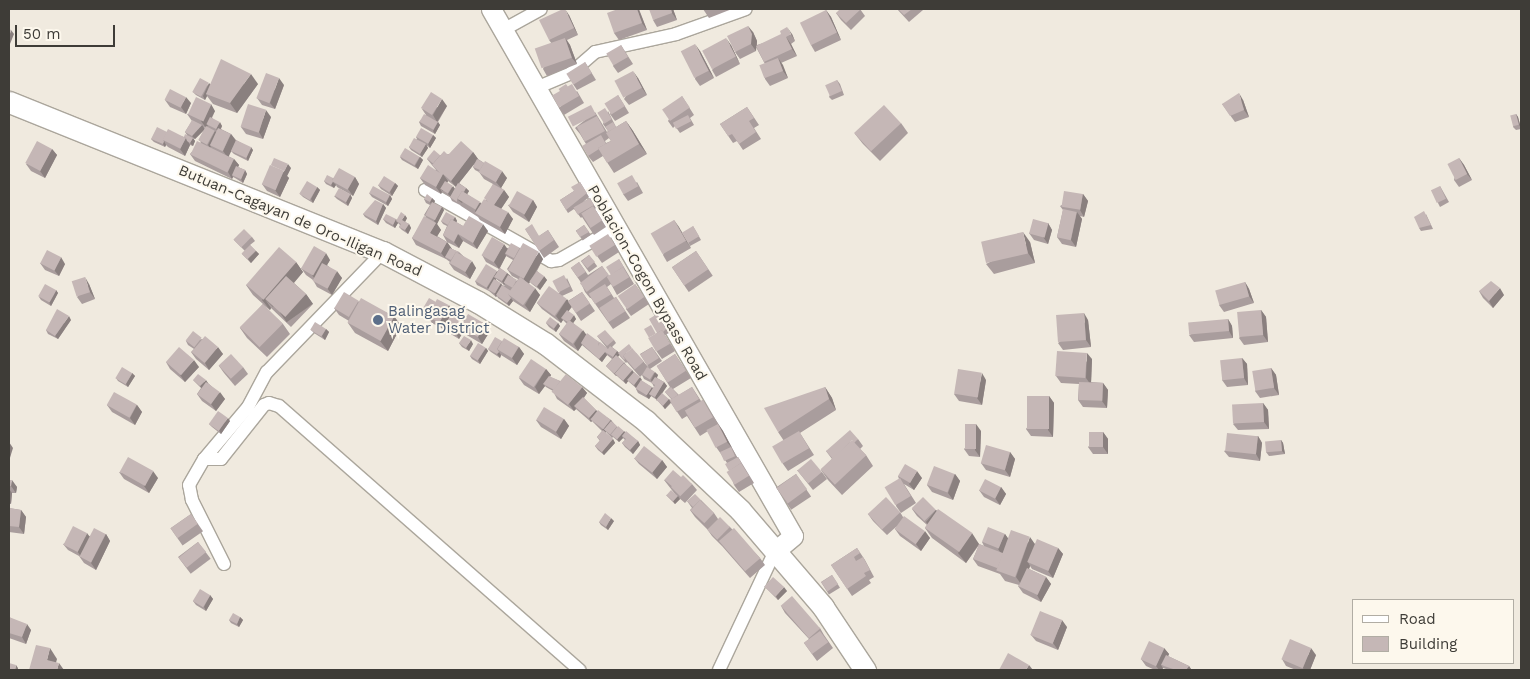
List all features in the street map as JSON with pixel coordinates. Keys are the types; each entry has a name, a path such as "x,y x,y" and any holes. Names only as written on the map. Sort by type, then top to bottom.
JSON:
{"highway":[{"name":"Butuan-Cagayan de Oro-Iligan Road","path":"9,102 383,252 510,322 592,378 690,461 775,550 823,607 865,670"}],"main road":[{"name":"Poblacion-Cogon Bypass Road","path":"491,9 793,536 775,550"}],"street":[{"path":"503,30 541,9"},
{"path":"536,88 571,73 594,52 676,34 746,9"},
{"path":"425,190 551,261 562,258 615,228"},
{"path":"224,564 192,500 189,485 204,459 248,408 267,372 383,252"},
{"path":"204,459 221,459 264,405 269,403 279,406 579,670"},
{"path":"719,670 775,550"}],"building":[{"path":"565,9 574,28 549,40 539,20"},
{"path":"618,9 637,9 642,23 614,33 607,13"},
{"path":"649,9 671,9 672,13 653,20"},
{"path":"840,9 861,9 846,23 836,13"},
{"path":"898,9 912,9 904,15"},
{"path":"826,10 837,32 811,45 800,23"},
{"path":"748,26 752,34 751,44 735,52 727,36"},
{"path":"787,27 791,34 786,37 792,49 764,62 756,46 781,34 780,31"},
{"path":"565,38 572,58 542,68 535,48"},
{"path":"726,38 736,57 712,69 702,51"},
{"path":"695,44 709,71 694,78 681,51"},
{"path":"621,45 628,57 613,66 606,54"},
{"path":"778,58 783,71 764,78 759,65"},
{"path":"221,59 251,74 230,103 206,94"},
{"path":"585,62 592,73 573,85 566,74"},
{"path":"633,71 642,88 623,98 614,81"},
{"path":"266,73 279,78 269,103 256,98"},
{"path":"200,78 209,83 201,97 192,92"},
{"path":"837,80 842,91 830,96 825,85"},
{"path":"566,84 568,87 561,92 559,89"},
{"path":"572,84 579,96 559,108 552,96"},
{"path":"170,89 186,97 181,108 165,100"},
{"path":"431,92 442,99 432,115 421,108"},
{"path":"1239,93 1244,110 1230,116 1222,104"},
{"path":"618,95 625,106 611,115 604,103"},
{"path":"682,96 690,108 670,121 662,109"},
{"path":"196,97 211,104 203,121 188,114"},
{"path":"248,104 266,110 259,133 241,127"},
{"path":"591,105 596,115 573,127 568,117"},
{"path":"884,105 901,123 871,151 854,133"},
{"path":"747,107 754,118 749,121 756,132 739,144 732,134 728,136 720,124"},
{"path":"605,108 612,119 604,124 597,113"},
{"path":"424,114 438,122 433,130 420,122"},
{"path":"1516,114 1519,125 1513,126 1510,116"},
{"path":"688,115 691,121 676,129 673,123"},
{"path":"597,116 605,131 585,142 577,127"},
{"path":"210,117 220,122 216,129 206,124"},
{"path":"192,120 202,125 192,136 185,132"},
{"path":"626,121 639,144 607,163 598,148 611,141 606,133"},
{"path":"613,122 616,127 608,132 605,127"},
{"path":"206,126 215,131 207,145 198,140"},
{"path":"157,127 167,132 163,144 151,139"},
{"path":"218,128 231,134 223,151 210,145"},
{"path":"421,128 433,135 428,144 416,137"},
{"path":"168,129 186,138 180,149 163,140"},
{"path":"185,134 193,138 190,143 184,137"},
{"path":"601,135 606,144 588,156 582,146"},
{"path":"414,138 426,144 420,154 409,147"},
{"path":"236,140 251,147 246,158 231,151"},
{"path":"37,141 52,149 40,171 25,163"},
{"path":"197,141 234,159 227,172 190,154"},
{"path":"461,141 473,152 451,181 443,174 436,187 420,178 428,165 440,173 432,165 444,151 448,155"},
{"path":"405,148 420,157 414,165 400,157"},
{"path":"434,150 440,155 433,164 427,158"},
{"path":"274,158 288,164 285,171 271,165"},
{"path":"1459,158 1467,174 1456,180 1447,164"},
{"path":"477,159 484,163 480,170 473,167"},
{"path":"485,161 502,171 496,182 478,172"},
{"path":"270,165 284,171 276,190 262,184"},
{"path":"236,166 245,170 241,179 232,175"},
{"path":"339,168 355,177 347,190 332,181"},
{"path":"327,175 333,178 331,185 324,181"},
{"path":"632,175 638,186 623,195 617,183"},
{"path":"384,176 395,183 389,192 378,185"},
{"path":"307,181 317,187 310,200 299,194"},
{"path":"445,181 453,186 448,193 440,189"},
{"path":"580,182 587,193 566,210 560,200 574,191 571,187"},
{"path":"458,183 466,188 464,192 462,191 457,202 450,197"},
{"path":"493,184 504,190 494,205 508,212 500,227 475,213 484,199 488,202 484,198"},
{"path":"373,186 390,195 386,202 369,193"},
{"path":"1440,186 1446,199 1437,203 1431,190"},
{"path":"339,188 350,194 346,202 335,196"},
{"path":"462,191 480,202 475,210 457,199"},
{"path":"517,191 533,200 525,215 509,206"},
{"path":"1064,191 1083,194 1080,210 1061,207"},
{"path":"427,194 432,198 430,202 424,199"},
{"path":"590,198 594,205 578,214 574,208"},
{"path":"375,200 383,204 376,221 363,214"},
{"path":"432,202 442,207 435,220 425,215"},
{"path":"593,206 602,220 591,228 581,214"},
{"path":"1063,209 1077,212 1071,240 1057,237"},
{"path":"1424,211 1431,225 1419,228 1414,217"},
{"path":"401,212 405,215 402,220 409,224 405,230 399,227 401,224 396,221"},
{"path":"446,212 455,217 453,220 451,219 448,225 441,221"},
{"path":"386,214 396,219 393,225 383,219"},
{"path":"424,216 436,223 430,233 447,242 441,253 412,238"},
{"path":"469,216 483,224 473,243 458,234 454,242 443,235 451,219 463,226"},
{"path":"1033,219 1048,223 1045,238 1029,233"},
{"path":"674,220 686,241 663,254 651,234"},
{"path":"532,224 539,236 548,230 554,240 539,251 525,229"},
{"path":"584,225 589,232 580,237 576,231"},
{"path":"693,226 699,236 688,243 682,233"},
{"path":"244,229 252,237 241,247 233,240"},
{"path":"1023,232 1028,253 986,263 981,242"},
{"path":"608,234 615,245 596,257 589,246"},
{"path":"492,237 504,244 494,262 482,255"},
{"path":"511,243 520,248 514,258 505,253"},
{"path":"523,243 539,252 524,279 508,270"},
{"path":"250,245 256,251 247,259 242,253"},
{"path":"314,246 326,253 313,276 301,269"},
{"path":"279,247 296,262 264,300 246,285"},
{"path":"450,248 459,252 456,252 451,260 445,257"},
{"path":"47,250 61,257 54,271 40,263"},
{"path":"696,251 708,269 684,285 672,267"},
{"path":"456,252 472,261 465,272 450,263"},
{"path":"589,255 595,262 587,268 581,262"},
{"path":"619,259 625,269 623,267 611,275 606,267"},
{"path":"579,262 586,272 578,278 571,268"},
{"path":"322,263 337,271 328,289 313,281"},
{"path":"486,264 497,271 486,288 475,281"},
{"path":"602,266 609,275 587,292 580,283"},
{"path":"623,267 629,277 613,287 607,277"},
{"path":"500,268 507,273 502,281 494,277"},
{"path":"537,271 544,276 537,287 529,282"},
{"path":"508,275 517,280 512,288 504,283"},
{"path":"564,275 570,287 558,292 552,281"},
{"path":"286,276 306,294 285,317 265,299"},
{"path":"85,277 90,292 77,297 72,281"},
{"path":"520,277 535,288 523,305 508,294"},
{"path":"494,279 501,283 495,293 488,289"},
{"path":"1491,281 1500,288 1489,301 1479,291"},
{"path":"1245,282 1249,296 1219,305 1215,291"},
{"path":"45,284 56,290 50,303 38,296"},
{"path":"605,284 611,294 595,304 589,294"},
{"path":"635,284 644,297 627,309 618,296"},
{"path":"502,285 511,291 508,294 511,298 507,303 496,295"},
{"path":"549,286 567,299 554,316 537,303"},
{"path":"344,292 359,301 349,317 334,308"},
{"path":"582,292 590,304 576,313 568,302"},
{"path":"616,297 625,311 608,322 599,308"},
{"path":"361,298 394,316 381,341 347,322"},
{"path":"429,298 436,302 429,314 422,310"},
{"path":"437,299 449,305 440,323 428,317"},
{"path":"263,304 283,324 259,347 240,327"},
{"path":"455,308 465,314 454,332 444,326"},
{"path":"57,309 69,316 55,336 46,330"},
{"path":"567,310 574,315 568,322 561,318"},
{"path":"1261,310 1263,335 1239,337 1237,312"},
{"path":"1084,313 1086,340 1058,342 1056,315"},
{"path":"468,314 485,324 478,337 460,327"},
{"path":"657,314 666,329 663,332 662,330 657,333 649,319"},
{"path":"550,317 558,323 554,329 546,323"},
{"path":"1228,319 1229,331 1189,334 1188,322"},
{"path":"569,320 583,330 573,344 559,334"},
{"path":"315,322 326,329 321,337 310,330"},
{"path":"651,325 656,334 649,338 644,329"},
{"path":"605,330 614,340 607,346 597,336"},
{"path":"662,330 670,344 656,352 648,338"},
{"path":"193,331 202,338 194,347 186,340"},
{"path":"587,333 599,342 598,346 600,342 608,349 610,346 617,351 613,357 605,352 599,359 581,343"},
{"path":"205,336 218,347 205,363 192,352"},
{"path":"464,336 471,340 466,348 459,343"},
{"path":"495,337 502,341 497,349 499,352 497,354 488,349"},
{"path":"504,338 519,347 512,358 497,349"},
{"path":"478,343 486,348 478,360 470,356"},
{"path":"629,344 632,348 623,356 624,360 618,353"},
{"path":"179,347 194,360 181,375 166,362"},
{"path":"652,347 659,358 647,365 640,354"},
{"path":"632,348 644,362 635,369 623,356"},
{"path":"1057,351 1087,353 1085,378 1055,376"},
{"path":"231,354 243,367 231,379 219,366"},
{"path":"675,354 686,371 667,383 657,366"},
{"path":"616,355 624,362 614,374 606,366"},
{"path":"1242,358 1244,378 1222,380 1220,360"},
{"path":"531,359 546,369 534,387 519,377"},
{"path":"624,363 632,370 623,381 615,374"},
{"path":"122,367 132,373 126,384 115,378"},
{"path":"647,367 655,372 650,379 642,375"},
{"path":"1271,368 1274,388 1255,391 1252,371"},
{"path":"958,369 982,373 978,397 954,394"},
{"path":"634,372 640,377 634,385 627,380"},
{"path":"198,374 206,380 200,386 193,380"},
{"path":"566,374 582,387 568,405 552,392"},
{"path":"549,376 560,381 554,390 543,384"},
{"path":"655,377 664,382 655,397 649,394 655,385 651,383"},
{"path":"641,380 652,387 647,395 636,388"},
{"path":"206,382 220,392 211,404 197,394"},
{"path":"1079,382 1103,383 1102,401 1078,400"},
{"path":"671,387 678,395 672,399 665,392"},
{"path":"692,387 699,399 676,412 669,400"},
{"path":"825,387 829,399 778,432 764,408"},
{"path":"114,392 137,405 129,418 107,405"},
{"path":"662,393 669,399 663,406 656,400"},
{"path":"1027,396 1049,396 1049,429 1027,429"},
{"path":"583,397 596,410 589,418 574,406"},
{"path":"703,400 713,417 695,428 685,410"},
{"path":"1263,403 1264,422 1233,424 1232,405"},
{"path":"544,407 564,419 556,432 536,420"},
{"path":"598,410 611,420 603,429 591,419"},
{"path":"218,411 228,418 219,431 209,424"},
{"path":"611,421 617,426 610,435 604,429"},
{"path":"718,424 727,442 715,448 706,430"},
{"path":"965,424 976,424 976,449 965,449"},
{"path":"618,426 624,431 617,440 611,434"},
{"path":"603,430 613,439 602,452 595,446 600,440 597,437"},
{"path":"850,430 858,439 854,443 852,440 833,459 826,451"},
{"path":"626,431 638,441 630,450 622,443 626,439 622,436"},
{"path":"799,431 809,448 782,464 772,446"},
{"path":"1089,432 1103,432 1103,447 1089,447"},
{"path":"1227,433 1258,436 1256,454 1225,451"},
{"path":"852,440 866,455 835,485 821,469"},
{"path":"1281,440 1282,451 1266,452 1265,441"},
{"path":"986,445 1010,452 1005,470 981,463"},
{"path":"644,446 662,460 652,473 634,459"},
{"path":"731,447 735,456 724,461 720,452"},
{"path":"128,457 153,471 145,486 120,472"},
{"path":"738,457 743,466 741,463 729,471 725,464"},
{"path":"811,459 822,472 808,484 797,471"},
{"path":"741,463 749,476 735,485 727,472"},
{"path":"905,464 917,471 910,483 898,476"},
{"path":"934,466 955,474 947,493 927,485"},
{"path":"673,470 681,477 673,487 664,480"},
{"path":"796,474 807,489 788,503 777,488"},
{"path":"683,475 692,484 680,496 671,487"},
{"path":"900,478 911,496 895,505 885,487"},
{"path":"985,479 1001,487 995,499 979,491"},
{"path":"671,490 678,496 673,501 666,495"},
{"path":"695,494 701,501 693,507 687,501"},
{"path":"886,497 900,512 882,529 868,514"},
{"path":"923,497 936,510 924,521 912,508"},
{"path":"700,500 714,513 704,523 690,510"},
{"path":"9,508 21,510 19,527 9,526"},
{"path":"938,509 972,533 959,552 925,528"},
{"path":"605,513 611,518 606,527 599,522"},
{"path":"191,514 198,524 177,538 171,528"},
{"path":"904,516 925,531 916,544 895,529"},
{"path":"720,517 730,527 717,540 707,530"},
{"path":"73,526 87,533 78,552 63,545"},
{"path":"988,527 1005,534 999,549 982,542"},
{"path":"94,528 106,534 91,562 79,557"},
{"path":"734,528 760,558 745,571 719,541"},
{"path":"1011,530 1030,537 1015,577 996,570"},
{"path":"1037,539 1058,548 1048,571 1027,562"},
{"path":"198,542 206,552 187,568 179,558"},
{"path":"979,544 1003,553 998,568 973,559"},
{"path":"857,548 860,553 854,557 856,561 863,557 870,570 864,573 866,576 847,589 831,565"},
{"path":"1027,568 1046,577 1038,595 1019,586"},
{"path":"832,575 838,584 827,591 821,582"},
{"path":"773,577 784,587 775,597 764,587"},
{"path":"200,589 210,595 203,607 193,601"},
{"path":"792,596 820,628 809,638 781,606"},
{"path":"1040,611 1062,620 1053,644 1030,635"},
{"path":"233,613 240,617 237,624 229,620"},
{"path":"9,617 27,624 22,637 9,633"},
{"path":"820,631 828,642 812,654 804,643"},
{"path":"1290,639 1311,648 1303,668 1281,659"},
{"path":"1149,641 1164,648 1156,666 1141,659"},
{"path":"36,645 50,648 47,660 59,663 57,670 29,670"},
{"path":"1008,653 1029,665 1026,670 999,670"},
{"path":"1166,655 1189,666 1186,670 1176,670 1161,665"},
{"path":"9,663 16,665 15,670 9,670"}],"place":[{"name":"Balingasag Water District","path":"378,320"}]}
